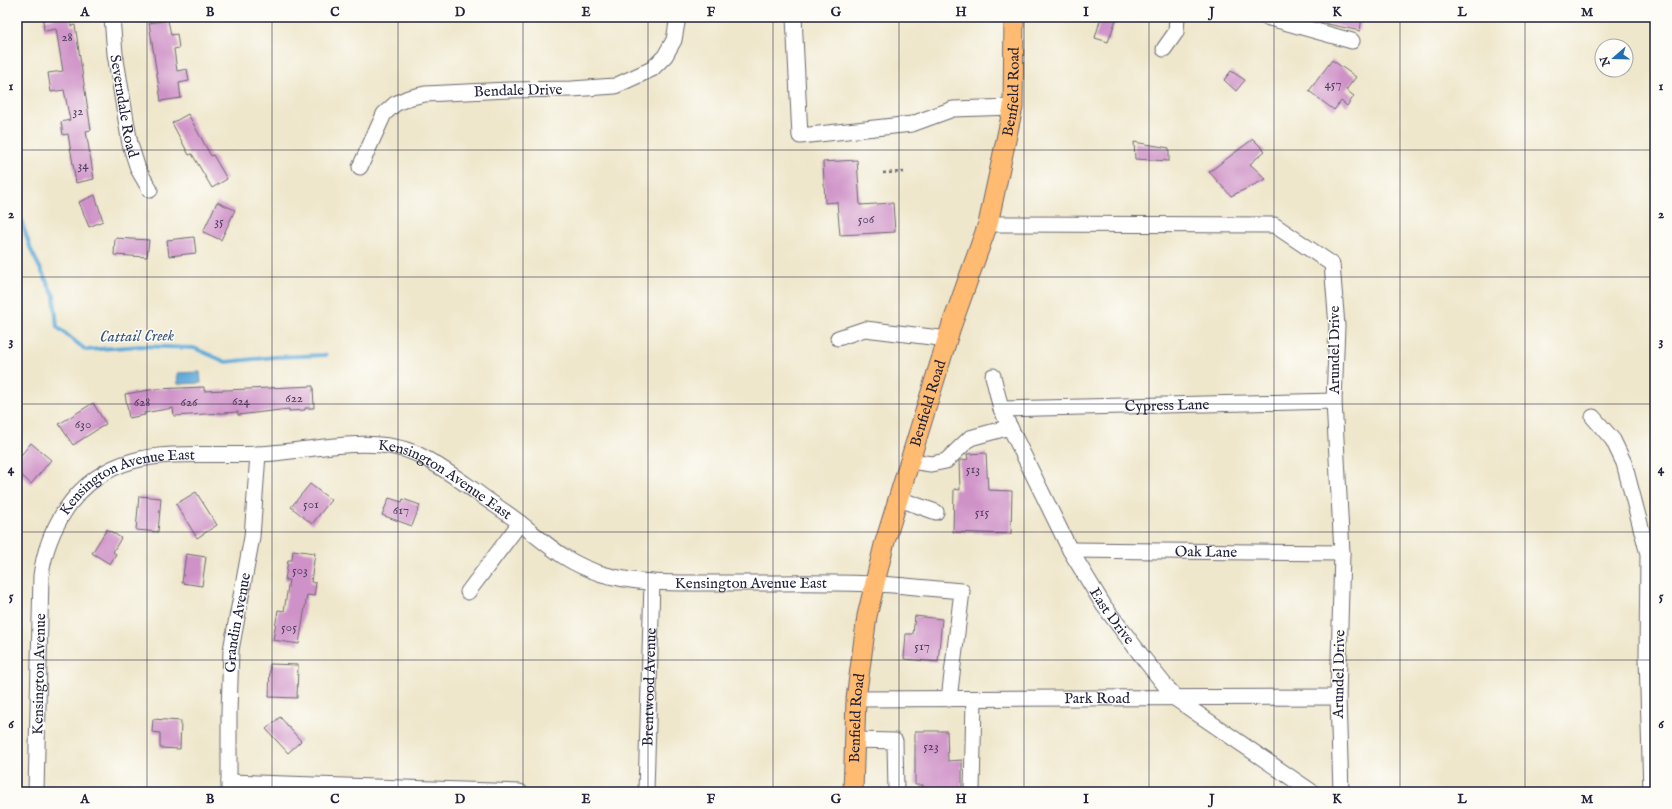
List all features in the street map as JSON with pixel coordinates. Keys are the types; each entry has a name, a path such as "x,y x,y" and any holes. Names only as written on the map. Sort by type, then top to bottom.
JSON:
{"main road":[{"name":"Benfield Road","path":"853,792 856,699 867,616 874,584 948,339 988,224 1013,107 1014,17"}],"street":[{"name":"Severndale Road","path":"112,17 115,54 130,144 138,169 150,190"},
{"name":"Bendale Drive","path":"360,167 384,114 395,104 425,94 508,90 572,90 615,86 652,69 665,56 674,40 678,17"},
{"path":"794,17 800,136 912,124 953,109 1013,107"},
{"path":"1164,49 1176,32 1177,17"},
{"path":"1266,17 1352,41"},
{"name":"Arundel Drive","path":"988,224 1274,225 1332,264 1337,326 1334,401 1342,553 1338,697 1341,792"},
{"path":"838,338 865,329 948,339"},
{"name":"East Drive","path":"993,376 1001,409 1070,550 1104,606 1176,699 1312,792"},
{"name":"Cypress Lane","path":"1001,409 1334,401"},
{"path":"1592,417 1613,440 1624,463 1648,554 1647,657 1652,792"},
{"path":"911,460 931,464 946,461 970,438 1010,427"},
{"name":"Kensington Avenue East","path":"44,555 55,528 75,496 93,479 117,466 152,457 191,453 258,454 369,444 401,448 417,454 447,472 520,523 545,545 571,562 602,574 652,582 874,584 962,591 949,699"},
{"name":"Grandin Avenue","path":"229,787 231,650 252,537 258,454"},
{"path":"899,499 936,512"},
{"path":"468,592 520,523"},
{"name":"Oak Lane","path":"1070,550 1342,553"},
{"name":"Kensington Avenue","path":"36,792 41,576 44,555"},
{"name":"Brentwood Avenue","path":"646,792 652,582"},
{"name":"Park Road","path":"856,699 1176,699 1338,697"},
{"path":"972,792 974,699"},
{"path":"854,740 895,741 896,792"},
{"path":"229,787 520,792"}],"path":[{"path":"883,173 905,172"}],"water":[{"path":"200,372 201,383 178,384 177,373"}],"building":[{"path":"59,17 70,17 71,26 75,25 91,130 86,131 94,179 76,183 68,134 63,135 61,122 70,120 64,90 51,92 48,73 63,71 56,29 44,31 43,20"},
{"path":"1101,17 1117,17 1108,42 1095,38"},
{"path":"1319,17 1362,17 1360,31 1319,22"},
{"path":"168,20 171,35 177,34 179,48 174,49 177,71 187,69 189,81 179,83 181,98 161,101 149,23"},
{"path":"1332,60 1356,77 1346,90 1354,96 1347,106 1341,101 1334,110 1309,91"},
{"path":"1231,71 1245,80 1236,91 1224,80"},
{"path":"188,114 211,156 213,155 227,179 212,188 192,154 189,155 172,123"},
{"path":"1253,139 1265,151 1250,164 1266,179 1231,196 1209,172"},
{"path":"1134,142 1169,148 1169,161 1135,159"},
{"path":"857,160 860,205 893,203 895,232 840,235 837,202 825,203 823,162"},
{"path":"95,195 103,221 89,227 79,202"},
{"path":"217,202 235,210 221,240 203,232"},
{"path":"194,237 196,253 169,256 167,240"},
{"path":"115,238 149,240 147,257 114,255"},
{"path":"313,386 314,408 289,411 289,409 238,415 238,412 174,416 173,408 144,413 145,415 129,418 125,394 156,389 204,387 204,391"},
{"path":"93,403 106,424 73,445 59,424"},
{"path":"31,443 51,460 31,484 17,471 17,460"},
{"path":"986,453 988,490 1012,491 1011,534 953,532 954,489 960,490 959,461 968,459 967,454"},
{"path":"310,484 331,500 312,524 291,507"},
{"path":"196,492 217,525 197,538 176,504"},
{"path":"139,496 161,498 158,532 136,530"},
{"path":"389,498 402,502 403,499 420,505 412,526 382,515"},
{"path":"107,529 121,538 113,552 116,554 110,564 92,553"},
{"path":"293,550 315,553 311,582 316,583 314,596 307,595 299,644 273,640 278,610 284,611 289,580 285,580 288,560 292,560"},
{"path":"186,554 206,557 202,586 182,583"},
{"path":"915,616 942,619 938,662 904,659 906,634 913,634"},
{"path":"270,664 298,665 297,698 269,697"},
{"path":"280,717 301,741 288,753 266,729"},
{"path":"153,719 181,721 180,749 160,748 160,733 152,732"},
{"path":"915,731 947,731 948,761 962,760 962,792 923,792 923,785 915,785"}],"waterway":[{"name":"Cattail Creek","path":"17,207 31,250 54,296 57,327 86,350 141,346 194,348 226,362 275,357 326,355"}]}
